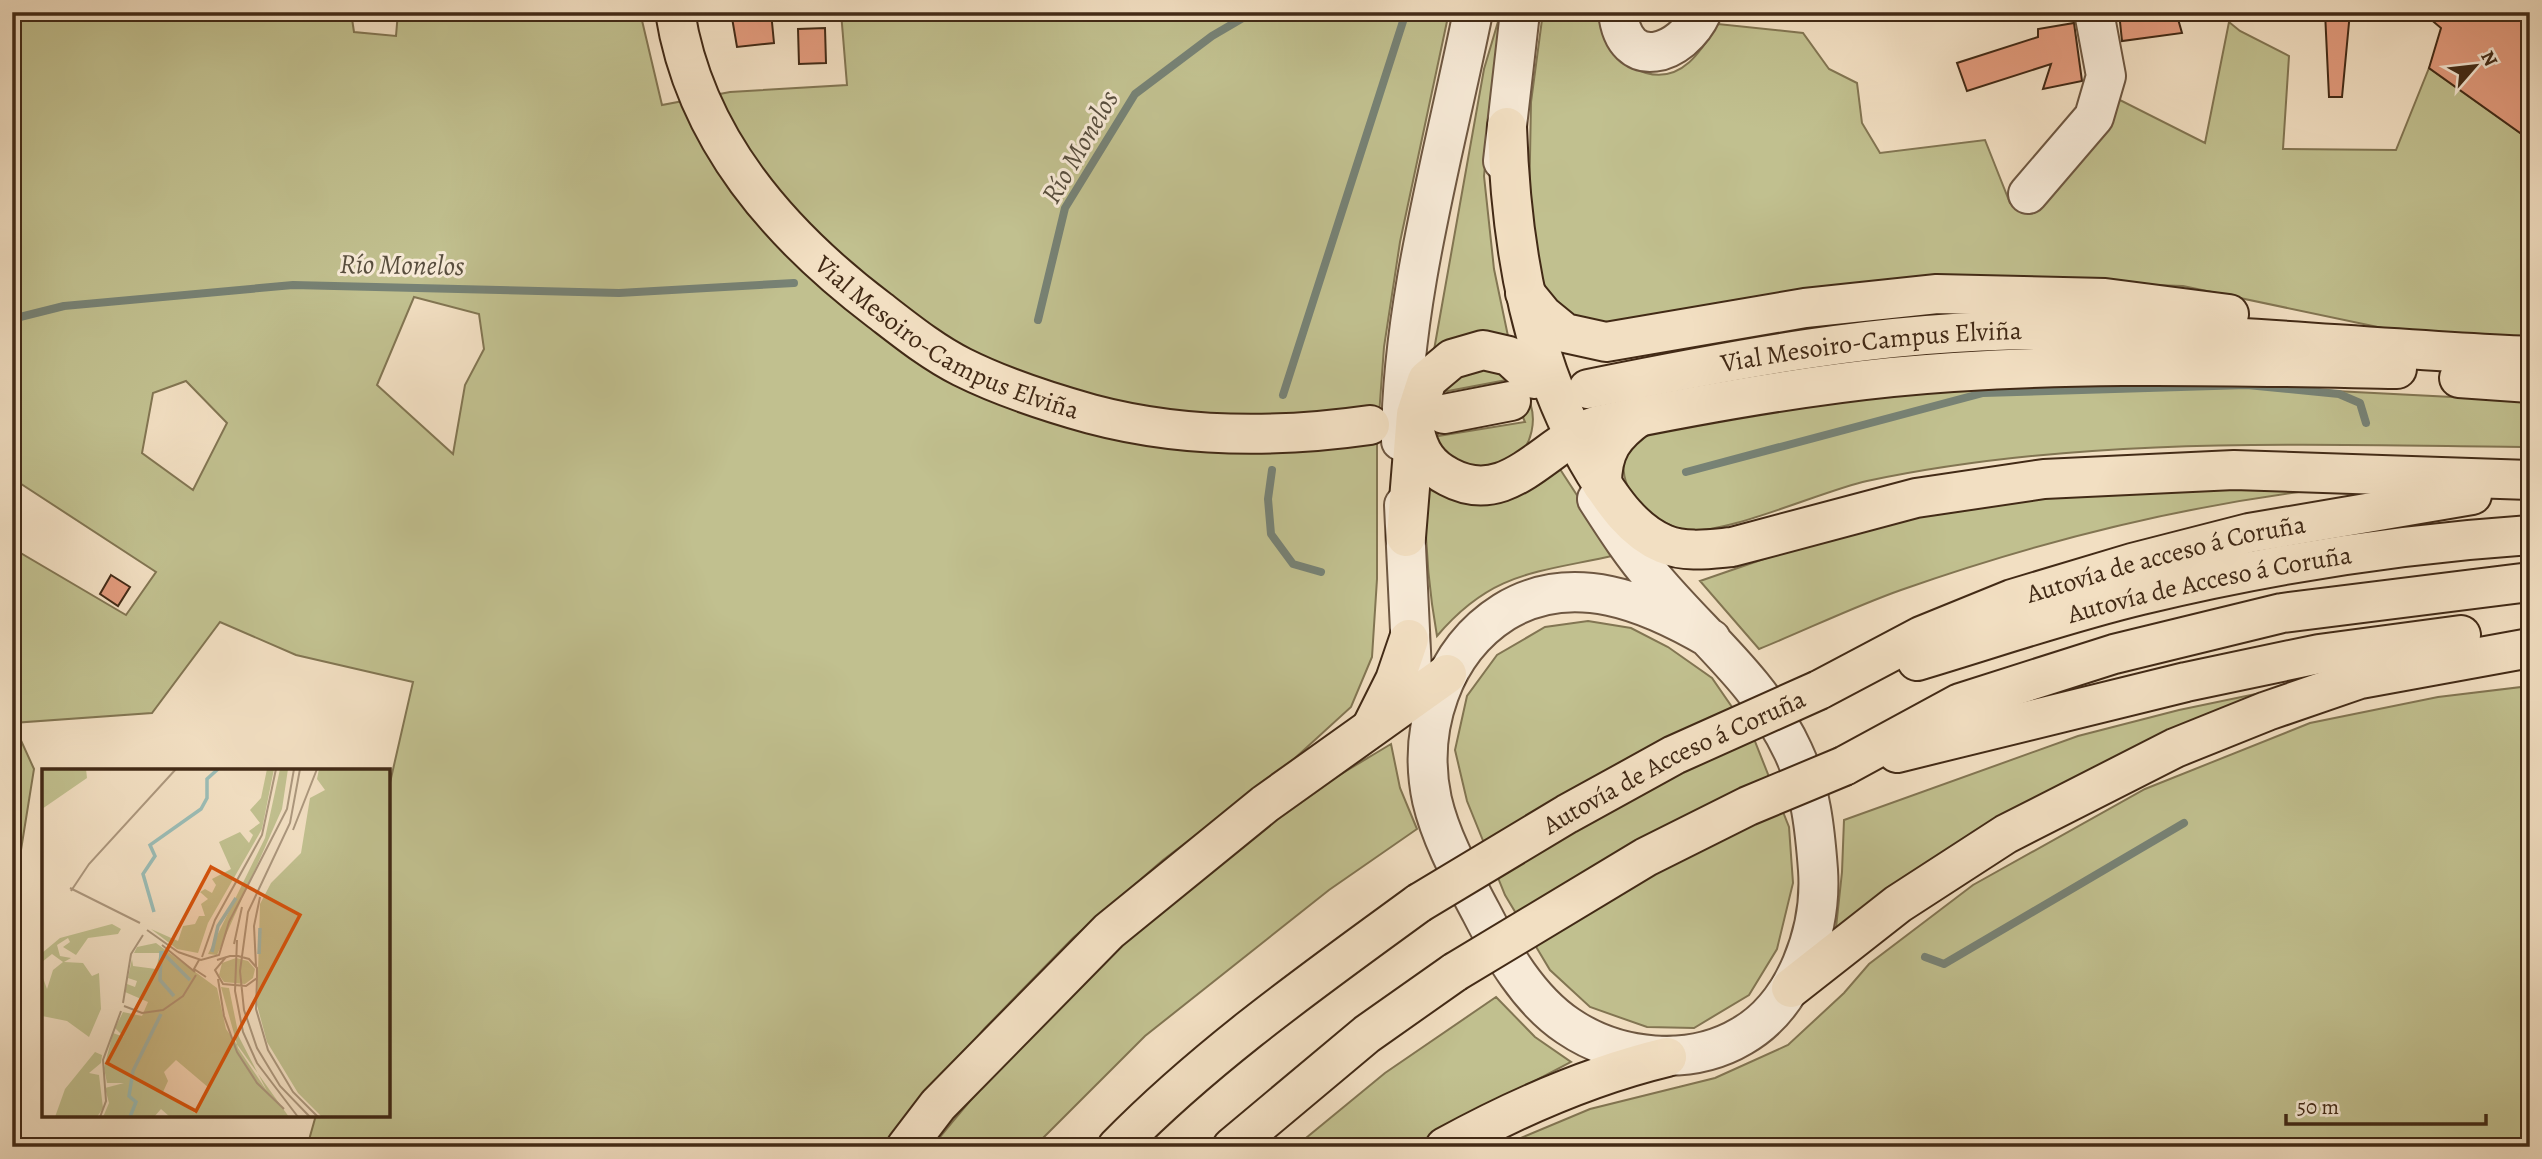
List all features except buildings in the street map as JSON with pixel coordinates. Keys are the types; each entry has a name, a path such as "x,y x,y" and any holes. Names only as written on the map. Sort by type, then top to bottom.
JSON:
{"main road":[{"name":"Vial Mesoiro-Campus Elviña","path":"674,12 683,54 696,92 720,141 752,190 794,238 842,282 907,332 961,366 1024,393 1093,414 1174,428 1246,433 1318,432 1370,425"},
{"path":"1507,127 1513,228 1525,293 1546,373 1568,438 1632,522 1665,544 1702,550 1732,547 1916,498 2044,479 2234,471 2530,480"},
{"path":"1525,293 1543,315 1565,332 1594,342 1622,341 1853,302 1937,294 2010,294 2105,298 2190,308 2323,331 2391,360"},
{"name":"Vial Mesoiro-Campus Elviña","path":"1588,388 1861,340 2031,330 2296,340 2391,360 2530,383"},
{"path":"1406,537 1430,422 1421,390 1438,368 1452,359 1483,350 1509,356 1522,390 1430,422"},
{"name":"Vial Mesoiro-Campus Elviña","path":"2391,360 2530,356"},
{"path":"1430,422 1421,451 1437,470 1457,482 1483,487 1505,483 1517,477 1568,438 1598,425 1855,382 2002,370 2391,360"},
{"path":"1602,484 1603,463 1611,441 1640,416"},
{"name":"Autovía de acceso á Coruña","path":"1819,690 1921,636 2012,599 2132,563 2249,533 2530,485"},
{"name":"Autovía de Acceso á Coruña","path":"1116,1147 1176,1092 1296,993 1419,903 1567,814 1674,755 1819,690 2139,596 2293,562 2448,541 2530,536"},
{"name":"Autovía de Acceso á Coruña","path":"1232,1147 1367,1034 1455,972 1646,857 1748,806 1844,766 1960,703 2114,654 2282,613 2530,582"},
{"path":"1844,766 2186,682 2319,654 2468,634 2530,633"},
{"path":"1369,730 1395,680 1409,639"},
{"path":"1791,988 1898,904 2006,834 2175,748 2360,679 2530,648"},
{"path":"906,1147 938,1105 1109,931 1265,804 1432,684"},
{"path":"1445,1147 1490,1122 1573,1085 1618,1069 1667,1057"}],"street":[{"path":"1474,12 1424,252 1406,369 1401,437 1409,639 1432,684 1433,713 1428,748 1432,799 1459,870 1487,924 1534,995 1567,1026 1599,1042 1667,1057 1690,1055 1719,1048 1745,1035 1768,1015 1791,988 1810,940 1819,884 1814,817 1794,753 1767,704 1739,668 1656,581 1632,551 1568,438 1522,390 1520,330 1502,239 1502,168 1520,12"},
{"path":"1623,27 1645,51 1661,53 1680,43 1694,29 1702,12"},
{"path":"2028,194 2094,117 2106,76 2094,12"},
{"path":"1432,684 1473,636 1490,621 1526,599 1548,594 1601,594 1632,600 1666,613 1711,639"}],"shaded area":[{"path":"12,12 351,12 354,32 396,36 398,12 640,12 662,105 730,92 847,85 841,12 1449,12 1400,242 1384,347 1377,443 1377,579 1372,657 1351,707 1283,769 1163,860 1073,938 985,1028 883,1147 307,1147 315,1117 390,1117 390,783 413,682 296,655 220,622 152,713 13,723 34,769 12,906 12,548 126,615 156,572 12,478","holes":["414,297 479,314 484,349 465,385 453,454 377,385","186,381 227,423 193,490 142,453 153,393"]},
{"path":"1543,12 1605,12 1621,59 1643,72 1659,75 1680,69 1690,62 1718,24 1803,33 1829,69 1857,83 1862,123 1880,153 1985,140 2010,203 2042,202 2120,100 2205,143 2229,22 2240,31 2289,56 2283,149 2396,150 2429,68 2530,140 2530,341 2411,334 2183,286 2093,283 1882,282 1761,296 1607,327 1577,321 1554,304 1539,278 1529,211 1531,102"},
{"path":"1500,15 1484,176 1494,269 1508,336 1464,338 1434,350 1484,69"},
{"path":"1481,364 1508,375 1524,392 1532,411 1532,431 1524,449 1510,463 1490,471 1466,469 1447,460 1437,449 1428,429 1429,402 1435,392 1443,382","holes":["1507,380 1525,422 1438,436 1437,393"]},
{"path":"2156,382 2530,401 2530,447 2197,446 2031,456 1949,466 1867,481 1747,520 1701,530 1674,527 1649,513 1630,491 1624,471 1624,461 1635,443 1646,436 1689,423 1950,389 2030,384"},
{"path":"1556,463 1616,555 1540,571 1498,586 1458,614 1437,636 1427,560 1426,484 1461,500 1475,503 1502,501 1527,491"},
{"path":"2289,481 2349,486 2178,512 2011,554 1901,590 1759,649 1700,581 1839,533 2010,498"},
{"path":"1588,621 1631,628 1668,647 1712,678 1754,739 1789,827 1793,883 1777,949 1749,995 1694,1028 1647,1027 1590,1007 1550,970 1505,895 1467,801 1455,750 1467,696 1497,655 1545,627"},
{"path":"2530,686 2530,1147 1499,1147 1590,1109 1715,1078 1788,1045 1844,993 1869,964 1973,885 2145,789 2310,723 2438,697"},
{"path":"2289,687 1836,928 1844,820 2078,736 2179,710"},
{"path":"1391,744 1400,788 1417,829 1329,890 1145,1036 1034,1147 932,1147 1055,1008 1146,922 1242,842 1291,806"},
{"path":"1496,997 1535,1037 1571,1062 1485,1107 1417,1147 1295,1147 1385,1073"}],"waterway":[{"name":"Río Monelos","path":"1038,320 1065,208 1135,94 1212,36 1253,12"},
{"path":"1283,395 1406,12"},
{"name":"Río Monelos","path":"12,319 64,306 293,285 619,293 794,283"},
{"path":"1686,472 1983,393 2247,385 2339,394 2360,403 2366,423"},
{"path":"1272,470 1268,499 1271,534 1293,564 1321,572"},
{"path":"1925,957 1944,964 2184,823"}]}
